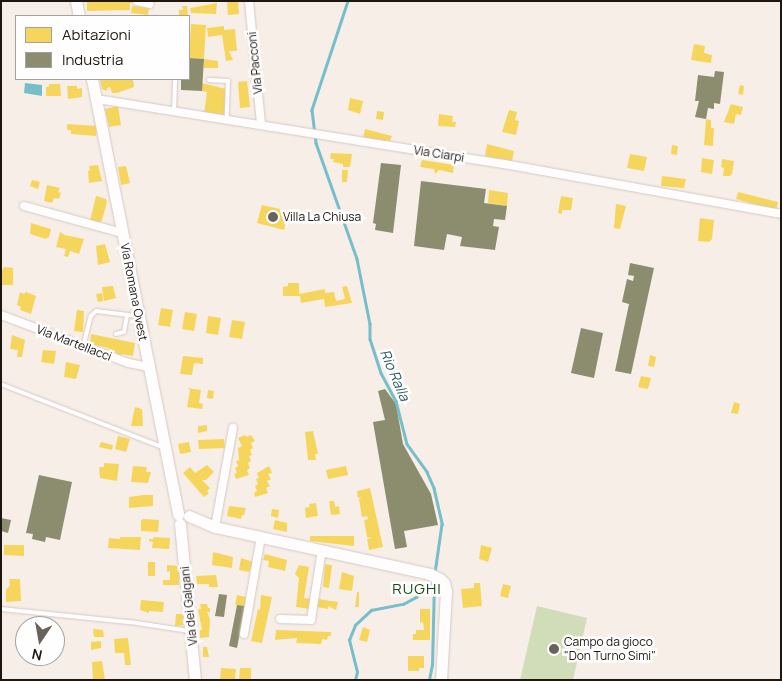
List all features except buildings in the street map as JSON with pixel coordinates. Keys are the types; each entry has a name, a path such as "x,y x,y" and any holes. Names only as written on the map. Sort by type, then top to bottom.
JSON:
{"street":[{"path":"76,1 79,15"},
{"path":"137,1 150,4"},
{"name":"Via Pacconi","path":"249,1 261,124"},
{"name":"Via Romana Ovest","path":"92,80 122,233 133,316 148,367 171,484 184,519"},
{"name":"Via Ciarpi","path":"97,99 504,164 781,214"},
{"path":"24,206 122,233"},
{"name":"Via Martellacci","path":"1,315 129,363 148,367"},
{"path":"215,527 233,428"},
{"path":"184,519 435,576 444,583 446,590 441,680"},
{"name":"Via dei Galgani","path":"184,519 196,680"},
{"path":"244,634 261,537"},
{"path":"280,619 311,620 322,550"}],"lane":[{"path":"174,111 175,80"},
{"path":"209,80 228,81 228,119"},
{"path":"83,346 90,316 96,311 133,316 124,332 116,334"},
{"path":"3,385 164,447"},
{"path":"1,609 114,620 191,631"}],"green space":[{"name":"Campo da gioco \"Don Turno Simi\"","path":"537,606 587,618 573,680 520,680"}],"water":[{"path":"25,83 42,85 42,96 24,93"}],"waterway":[{"name":"Rio Ralla","path":"348,1 312,110 316,143 357,259 370,324 370,339 381,373 396,401 407,444 427,472 434,488 442,524 435,573"},
{"name":"Rio Ralla","path":"355,680 357,672 349,640 355,625 371,610 403,604 416,597 434,581"},
{"path":"429,680 432,665 434,582"}],"place":[{"name":"Villa La Chiusa","path":"273,217"},
{"name":"Campo da gioco \"Don Turno Simi\"","path":"554,649"}],"district":[{"name":"RUGHI","path":"417,589"}]}
